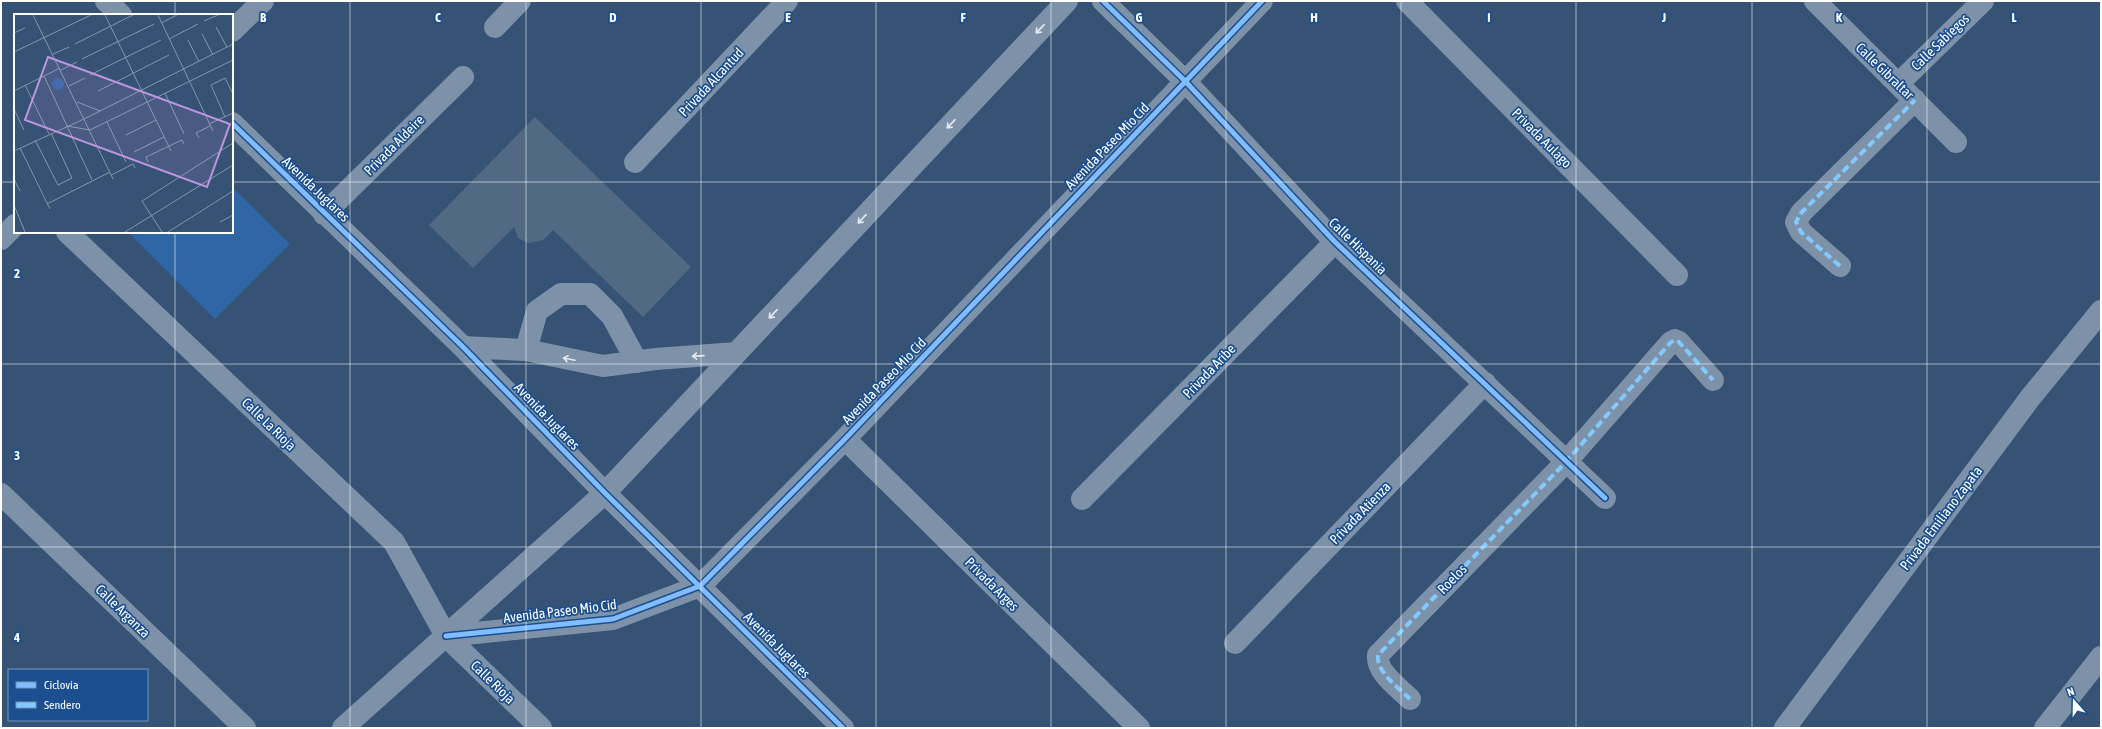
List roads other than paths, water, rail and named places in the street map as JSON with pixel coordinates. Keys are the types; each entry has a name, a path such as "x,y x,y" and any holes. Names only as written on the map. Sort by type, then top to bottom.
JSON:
{"street":[{"path":"106,1 120,14"},
{"path":"233,30 263,1"},
{"path":"495,27 520,1"},
{"name":"Privada Alcantud","path":"635,162 788,1"},
{"name":"Avenida Paseo Mio Cid","path":"343,728 605,493 1067,1"},
{"name":"Calle Hispania","path":"1103,1 1185,81 1335,242 1485,383 1565,462 1605,498"},
{"name":"Avenida Paseo Mio Cid","path":"446,636 613,619 700,586 845,439 1262,1"},
{"name":"Privada Aulago","path":"1407,1 1677,275"},
{"name":"Calle Gibraltar","path":"1814,1 1956,142"},
{"name":"Calle Sabiegos","path":"1898,84 1983,1"},
{"name":"Privada Aldeire","path":"324,214 463,77"},
{"path":"1840,266 1802,232 1796,222 1801,213 1914,100"},
{"name":"Avenida Juglares","path":"233,124 324,214 463,347 605,493 843,728"},
{"path":"1,239 14,226"},
{"name":"Calle La Rioja","path":"68,233 394,542 446,636"},
{"name":"Privada Aribe","path":"1082,500 1335,242"},
{"path":"526,350 537,311 561,294 590,294 612,316 637,362"},
{"name":"Privada Emiliano Zapata","path":"1785,728 2030,398 2101,311"},
{"path":"1565,462 1675,340 1679,342 1713,380"},
{"path":"463,347 526,350 603,366 736,353"},
{"name":"Privada Atienza","path":"1235,643 1485,383"},
{"name":"Privada Arges","path":"845,439 1139,728"},
{"name":"Roelos","path":"1410,699 1381,669 1377,662 1378,655 1565,462"},
{"name":"Calle Arganza","path":"1,494 246,728"},
{"name":"Calle Rioja","path":"446,636 541,728"},
{"path":"2045,728 2101,656"}]}
